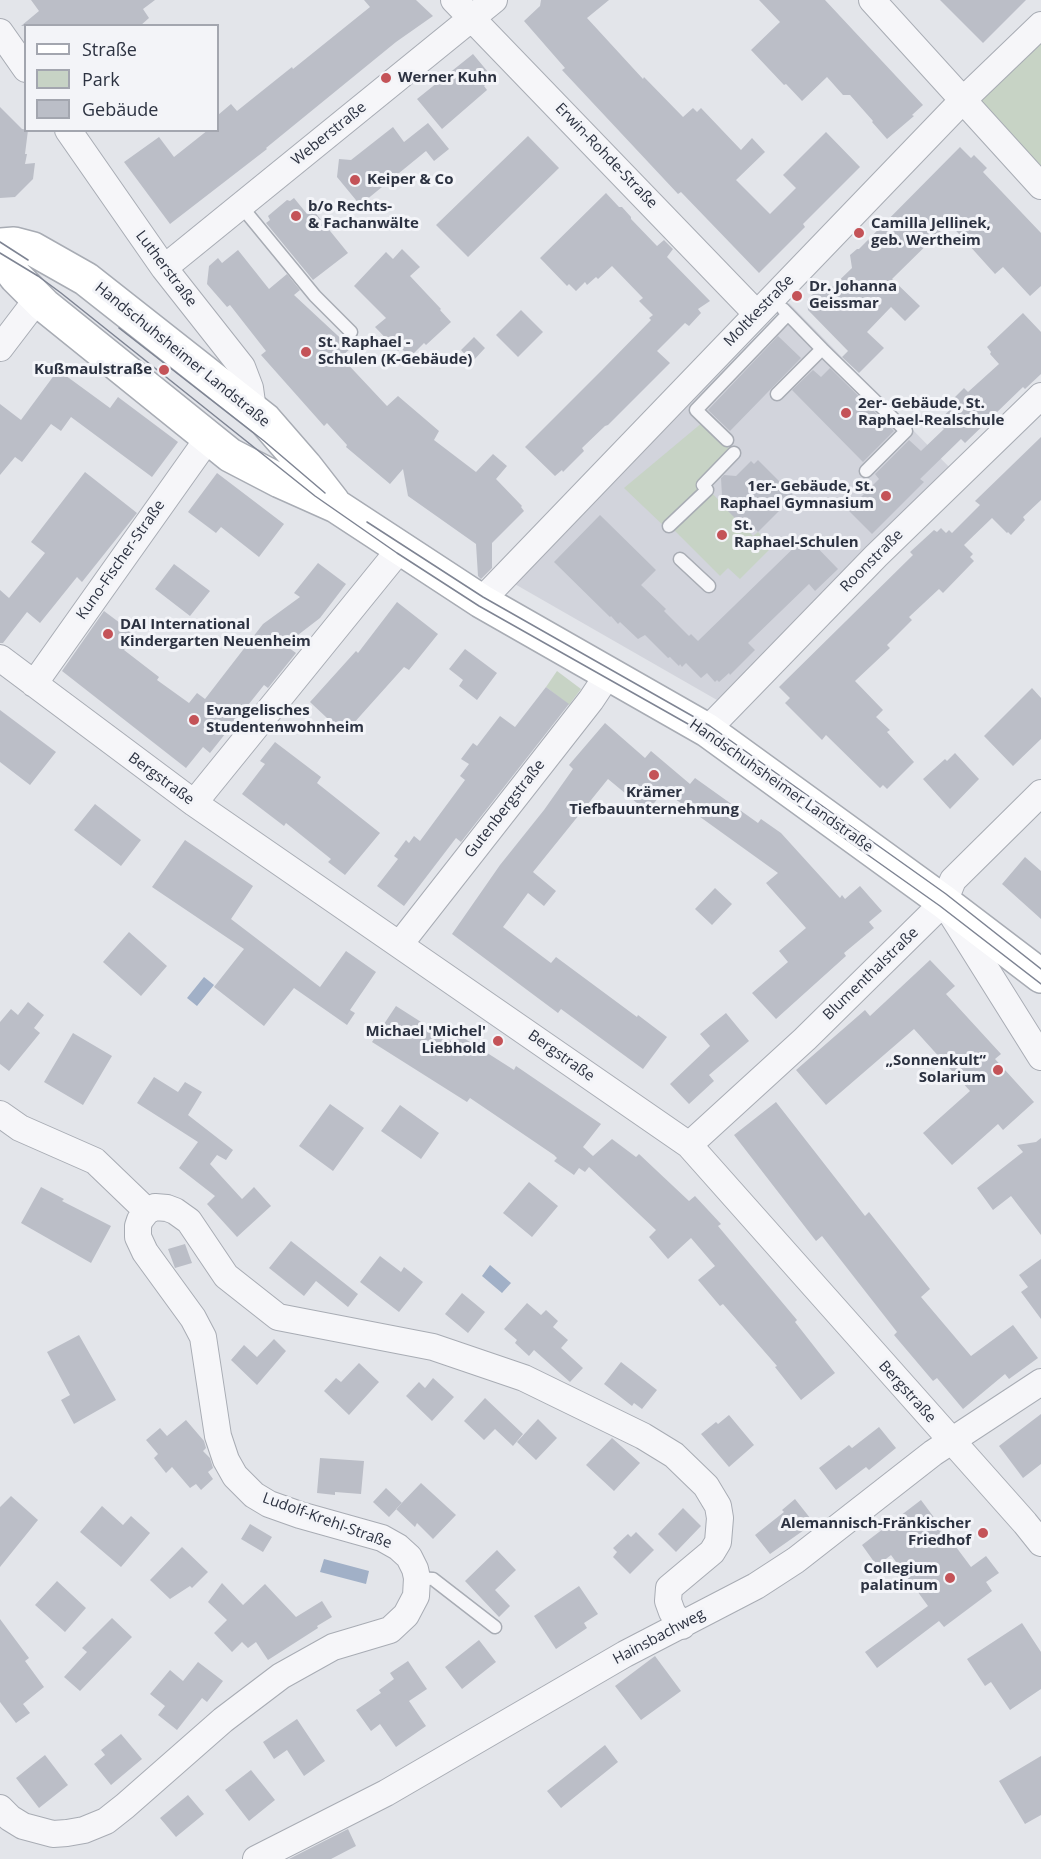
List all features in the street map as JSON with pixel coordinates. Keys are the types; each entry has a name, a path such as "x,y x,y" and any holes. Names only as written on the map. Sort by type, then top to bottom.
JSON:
{"main road":[{"name":"Handschuhsheimer Landstraße","path":"0,245 14,244 33,249 86,279 253,410 275,430 336,506"},
{"name":"Handschuhsheimer Landstraße","path":"0,256 5,265 36,297 238,459 336,506 481,601 707,730 944,902"},
{"path":"944,902 1041,976"}],"street":[{"name":"Weberstraße","path":"164,268 241,206 463,9 494,0"},
{"path":"872,0 1041,186"},
{"name":"Erwin-Rohde-Straße","path":"463,9 772,308"},
{"name":"Moltkestraße","path":"481,601 772,308 963,100 1041,25"},
{"path":"0,32 24,66"},
{"name":"Lutherstraße","path":"69,132 164,268 242,367 250,388 253,410"},
{"path":"0,348 32,306 36,297"},
{"name":"Roonstraße","path":"707,730 876,556 1041,396"},
{"name":"Kuno-Fischer-Straße","path":"34,684 209,437"},
{"path":"194,803 400,549"},
{"name":"Bergstraße","path":"0,658 194,803 688,1145 1041,1543"},
{"name":"Gutenbergstraße","path":"400,944 591,700 609,673"},
{"name":"Blumenthalstraße","path":"688,1145 805,1039 944,902 953,880 1041,794"},
{"name":"Handschuhsheimer Landstraße","path":"944,902 1041,1056"},
{"path":"0,1114 20,1128 95,1161 147,1211 161,1207 183,1216 189,1221 226,1276 278,1317 433,1347 524,1378 643,1436 674,1455 705,1486 718,1506 720,1518 718,1542 712,1552 669,1588 668,1600 672,1612 682,1626"},
{"name":"Ludolf-Krehl-Straße","path":"147,1211 138,1226 138,1238 145,1252 193,1318 202,1337 218,1436 226,1460 235,1476 254,1495 269,1504 389,1541 409,1557 417,1578"},
{"name":"Hainsbachweg","path":"256,1859 386,1793 625,1654 756,1586 796,1560 951,1441 1041,1382"},
{"path":"0,1808 23,1826 53,1833 84,1830 106,1821 223,1720 280,1676 333,1647 396,1626 411,1608 417,1588 417,1578"}],"lane":[{"path":"241,206 315,296 351,332"},
{"path":"727,440 696,410 772,308 822,349 906,430 866,471"},
{"path":"777,394 822,349"},
{"path":"669,526 707,490 703,485 734,453"},
{"path":"680,559 709,586"},
{"path":"417,1578 433,1579 495,1627"}],"shaded area":[{"name":"St. Raphael-Schulen","path":"789,303 951,469 717,700 513,583"}],"green space":[{"path":"1041,35 1041,175 977,98"},
{"path":"703,422 733,452 708,489 753,536 758,532 772,547 740,579 728,568 720,576 669,525 666,528 624,488"},
{"path":"557,671 581,689 569,705 546,687"}],"water":[{"path":"204,977 214,985 197,1006 187,998"},
{"path":"490,1265 511,1283 502,1293 482,1276"},
{"path":"324,1559 369,1571 366,1584 320,1572"}],"building":[{"path":"31,0 155,0 143,9 149,18 142,24 24,24 21,26 39,11"},
{"path":"364,0 416,0 433,16 396,42 267,149 170,224 124,162 159,137 174,157 205,132 219,132 219,114 231,104 237,111 370,7"},
{"path":"541,0 609,0 587,18 643,79 644,77 683,117 693,108 697,112 701,108 741,150 752,138 765,152 736,180 770,214 796,188 783,175 826,132 860,167 803,224 805,227 759,273 681,192 678,194 562,70 565,68 524,21 540,6"},
{"path":"759,0 825,0 923,105 912,115 914,116 887,139 850,95 843,95 827,77 802,101 751,50 780,22"},
{"path":"940,0 1026,0 983,43"},
{"path":"473,54 493,78 484,86 487,90 442,129 417,99"},
{"path":"0,107 24,129 24,132 28,132 25,164 35,163 33,179 15,197 0,198"},
{"path":"428,123 449,149 434,161 426,151 360,205 337,177 339,159 351,160 393,127 404,142"},
{"path":"528,136 559,168 468,257 436,225"},
{"path":"960,147 971,158 974,155 987,168 983,172 1041,233 1041,286 1030,296 1003,267 995,274 949,223 892,279 920,306 905,321 891,307 867,332 884,348 859,373 842,357 848,351 808,310 807,300 813,294 825,294 852,268 850,255 859,249"},
{"path":"606,193 619,207 622,207 657,246 664,240 673,249 667,257 710,301 698,309 701,313 689,326 685,323 657,351 670,363 582,448 584,451 563,472 562,470 555,476 525,447 651,320 649,318 653,315 639,301 643,298 612,266 598,279 596,277 587,285 585,282 576,291 569,284 567,286 540,258"},
{"path":"294,198 307,214 313,210 348,253 313,280 266,223 270,220 268,216 287,200"},
{"path":"402,249 420,267 410,276 451,322 410,357 401,348 398,351 375,327 386,318 354,286 386,252 393,259"},
{"path":"238,250 269,289 287,274 300,290 294,295 351,348 341,357 387,406 398,396 439,431 434,440 476,472 493,454 507,466 496,479 524,511 492,543 492,568 481,579 478,576 476,544 408,496 403,469 390,484 346,447 347,445 327,423 324,426 261,355 266,351 230,305 227,307 207,284 209,266 218,258 222,263"},
{"path":"521,310 543,332 518,357 496,335"},
{"path":"1023,313 1041,332 1041,374 1025,389 1023,387 965,443 961,439 920,479 924,482 872,534 848,510 879,479 875,474 909,440 921,451 944,429 937,422 953,407 949,403 964,388 968,392 999,364 987,347"},
{"path":"778,336 801,358 730,431 708,410"},
{"path":"474,337 485,348 472,362 461,350"},
{"name":"2er- Gebäude, St. Raphael-Realschule","path":"830,368 894,431 863,462 792,390 813,370 821,377"},
{"path":"58,370 110,408 118,397 178,442 152,477 71,417 61,431 51,424 22,462 15,457 0,475 0,404 21,420"},
{"path":"1041,437 1041,500 1023,517 1025,520 1011,535 992,518 964,545 973,554 970,557 974,561 943,593 939,589 909,617 912,620 887,645 890,648 855,681 883,710 876,717 890,730 887,732 914,762 887,789 883,785 880,788 826,735 822,740 785,703 790,698 779,687 913,555 910,552 934,530 937,532 941,528 946,533 949,530 952,533 980,505 975,501"},
{"path":"758,460 794,496 758,532 744,517 739,522 727,510 731,505 722,496 721,478 724,475 736,476 751,461 754,464"},
{"path":"85,472 137,513 82,582 77,577 40,623 27,612 3,643 0,643 0,590 9,598 45,553 31,542"},
{"path":"217,473 284,524 259,557 221,527 216,533 188,512"},
{"path":"600,515 656,570 641,585 689,636 691,634 698,641 806,536 838,569 815,591 809,584 748,643 755,650 730,675 729,673 719,682 717,680 715,682 707,673 701,678 686,663 682,667 680,664 679,666 645,635 638,639 620,622 618,624 610,617 554,562"},
{"path":"318,563 346,584 320,618 285,645 296,653 268,688 264,685 210,753 203,747 186,768 62,671 104,611 136,635 124,650 159,677 157,680 189,703 197,693 205,699 263,624 300,597 294,593"},
{"path":"174,564 210,591 190,616 155,589"},
{"path":"397,602 438,634 409,670 404,667 344,734 310,702 356,651 358,653"},
{"path":"465,649 497,673 477,700 459,686 463,680 449,669"},
{"path":"546,687 569,704 461,842 456,838 404,906 377,886 398,859 394,856 406,840 409,843 414,836 420,841 465,780 460,776 469,764 461,759 473,743 477,746 500,716 515,727"},
{"path":"1032,688 1041,698 1041,739 1013,766 984,736"},
{"path":"0,710 56,752 30,785 0,762"},
{"path":"605,723 645,758 651,751 690,784 695,778 758,823 761,819 781,833 840,898 842,895 845,899 860,886 882,911 869,922 874,928 844,953 846,956 776,1019 752,993 788,962 779,951 806,928 766,883 778,873 664,791 650,808 646,805 643,808 608,779 533,872 556,891 544,906 528,893 503,927 551,963 556,957 667,1037 643,1069 561,1009 558,1013 452,934 500,865 573,769 569,765"},
{"path":"275,742 321,777 317,783 380,833 345,875 328,862 331,859 286,823 284,826 242,794 265,764 260,761"},
{"path":"955,753 979,779 950,809 923,779"},
{"path":"95,804 141,840 121,866 74,830"},
{"path":"185,840 253,886 231,919 320,987 346,951 376,972 350,1010 355,1013 347,1025 294,988 264,1026 214,987 244,949 152,887"},
{"path":"1025,857 1041,871 1041,919 1002,884"},
{"path":"715,888 732,904 712,925 695,909"},
{"path":"129,932 167,966 141,996 103,962"},
{"path":"930,960 955,986 946,994 1001,1054 995,1059 1034,1102 1003,1130 998,1124 952,1165 923,1133 970,1091 914,1029 826,1105 796,1070 865,1010 870,1016"},
{"path":"28,1002 44,1015 34,1028 40,1033 9,1071 0,1064 0,1022 11,1009 18,1015"},
{"path":"396,1006 454,1043 459,1035 514,1070 516,1066 601,1124 583,1147 593,1156 612,1139 636,1157 639,1154 689,1201 695,1196 721,1224 718,1226 797,1320 795,1322 835,1373 801,1400 775,1367 777,1366 723,1304 720,1306 698,1280 715,1266 691,1238 668,1259 649,1237 656,1230 589,1167 585,1172 579,1168 574,1175 554,1161 557,1158 554,1155 470,1098 467,1102 372,1042"},
{"path":"726,1013 749,1041 709,1075 714,1081 689,1104 670,1084 710,1046 700,1034"},
{"path":"73,1033 112,1056 83,1105 44,1082"},
{"path":"154,1077 178,1092 185,1082 202,1092 188,1115 233,1150 226,1160 217,1155 210,1164 242,1199 254,1187 271,1206 237,1237 207,1204 215,1196 179,1168 198,1142 137,1103"},
{"path":"776,1102 865,1216 869,1212 930,1289 921,1297 971,1356 1013,1325 1038,1358 1009,1379 1005,1374 963,1409 937,1378 933,1381 894,1335 897,1332 822,1236 816,1241 734,1135"},
{"path":"330,1104 364,1128 333,1171 299,1146"},
{"path":"400,1105 439,1133 421,1159 381,1131"},
{"path":"1041,1138 1041,1235 1011,1196 993,1210 977,1188 1023,1152 1017,1145 1036,1142"},
{"path":"529,1182 558,1206 532,1237 503,1213"},
{"path":"41,1187 64,1199 62,1201 111,1226 91,1263 21,1223"},
{"path":"291,1241 358,1294 348,1307 316,1281 304,1296 269,1268"},
{"path":"185,1244 192,1263 175,1268 168,1249"},
{"path":"380,1256 401,1272 404,1267 423,1282 399,1312 360,1282"},
{"path":"1041,1259 1041,1319 1021,1292 1028,1287 1019,1275"},
{"path":"462,1293 485,1312 468,1333 445,1314"},
{"path":"527,1303 541,1315 546,1310 558,1321 553,1327 568,1340 561,1348 583,1368 570,1382 534,1350 529,1356 515,1343 517,1340 504,1329"},
{"path":"79,1335 116,1400 74,1424 61,1400 70,1395 47,1352"},
{"path":"274,1339 286,1351 257,1385 231,1360 244,1345 257,1357"},
{"path":"621,1362 657,1390 642,1409 634,1403 632,1406 604,1384"},
{"path":"359,1363 379,1382 349,1415 324,1391 336,1378 341,1382"},
{"path":"433,1378 454,1397 432,1421 406,1396 419,1382 425,1388"},
{"path":"485,1398 523,1434 513,1446 495,1429 484,1440 464,1421"},
{"path":"1041,1414 1041,1464 1023,1478 999,1446"},
{"path":"729,1415 754,1445 729,1467 701,1434"},
{"path":"538,1419 557,1438 536,1460 517,1442"},
{"path":"186,1420 204,1441 206,1448 203,1451 210,1458 213,1468 208,1472 213,1479 201,1490 196,1484 190,1488 172,1467 166,1473 154,1458 158,1454 146,1440 160,1428 167,1436"},
{"path":"879,1427 896,1448 869,1470 866,1467 836,1490 819,1468 849,1445 852,1448"},
{"path":"612,1438 640,1463 614,1491 586,1465"},
{"path":"320,1458 364,1461 361,1494 317,1493"},
{"path":"421,1483 456,1515 433,1539 417,1523 415,1527 396,1509"},
{"path":"386,1488 402,1503 389,1517 373,1502"},
{"path":"11,1496 38,1520 0,1567 0,1507"},
{"path":"795,1499 814,1523 770,1554 755,1535 784,1512 782,1510"},
{"name":"Collegium palatinum","path":"921,1500 971,1567 986,1556 999,1573 986,1582 992,1591 944,1627 939,1621 877,1668 865,1652 928,1606 891,1555 877,1566 862,1545"},
{"path":"102,1506 123,1525 131,1516 150,1533 121,1567 80,1532"},
{"path":"683,1508 701,1526 676,1552 658,1534"},
{"path":"250,1524 272,1537 263,1552 241,1539"},
{"path":"636,1532 654,1550 630,1574 613,1557 617,1552 613,1548 628,1534 631,1537"},
{"path":"182,1547 208,1572 192,1588 190,1586 170,1599 150,1580"},
{"path":"497,1550 516,1570 495,1590 510,1606 499,1617 465,1581"},
{"path":"57,1581 86,1608 65,1632 35,1605"},
{"path":"222,1583 243,1605 265,1584 296,1617 322,1601 332,1617 268,1660 256,1642 248,1648 242,1642 232,1652 214,1633 227,1620 208,1602"},
{"path":"579,1586 598,1614 584,1623 587,1628 556,1649 534,1616"},
{"path":"112,1618 132,1637 80,1691 64,1677 87,1652 82,1648"},
{"path":"0,1619 29,1658 25,1661 44,1687 23,1704 30,1713 16,1723 0,1702"},
{"path":"1022,1623 1041,1652 1041,1689 1010,1710 991,1682 985,1686 967,1659"},
{"path":"479,1640 496,1662 462,1689 445,1667"},
{"path":"655,1656 681,1691 641,1720 615,1686"},
{"path":"408,1661 427,1689 409,1701 426,1726 396,1747 380,1724 371,1731 356,1710 381,1693 379,1690 394,1679 390,1673"},
{"path":"198,1662 223,1681 207,1702 202,1698 177,1730 158,1715 165,1706 150,1694 170,1670 183,1681"},
{"path":"297,1719 325,1761 304,1776 287,1750 274,1759 263,1742"},
{"path":"121,1734 142,1759 111,1785 94,1764 105,1755 101,1750"},
{"path":"605,1745 618,1762 561,1808 547,1791"},
{"path":"45,1755 68,1785 39,1808 16,1778"},
{"path":"1041,1756 1041,1815 1025,1824 999,1781"},
{"path":"251,1770 275,1800 249,1821 225,1790"},
{"path":"188,1795 204,1814 176,1837 160,1818"},
{"path":"348,1829 356,1846 331,1859 289,1859"}],"tram line":[{"path":"0,242 28,260"},
{"path":"0,253 61,293 315,496 479,606 704,733 786,797 940,906 1041,984"},
{"path":"119,328 264,441 325,493"},
{"path":"367,522 483,597 710,726 946,894 1041,969"}],"place":[{"name":"Werner Kuhn","path":"386,78"},
{"name":"Keiper & Co","path":"355,180"},
{"name":"b/o Rechts- & Fachanwälte","path":"296,216"},
{"name":"Camilla Jellinek, geb. Wertheim","path":"859,233"},
{"name":"Dr. Johanna Geissmar","path":"797,296"},
{"name":"St. Raphael - Schulen (K-Gebäude)","path":"306,352"},
{"name":"Kußmaulstraße","path":"164,370"},
{"name":"2er- Gebäude, St. Raphael-Realschule","path":"846,413"},
{"name":"1er- Gebäude, St. Raphael Gymnasium","path":"886,496"},
{"name":"St. Raphael-Schulen","path":"722,535"},
{"name":"DAI International Kindergarten Neuenheim","path":"108,634"},
{"name":"Evangelisches Studentenwohnheim","path":"194,720"},
{"name":"Krämer Tiefbauunternehmung","path":"654,775"},
{"name":"Michael 'Michel' Liebhold","path":"498,1041"},
{"name":"„Sonnenkult“ Solarium","path":"998,1070"},
{"name":"Alemannisch-Fränkischer Friedhof","path":"983,1533"},
{"name":"Collegium palatinum","path":"950,1578"}]}
